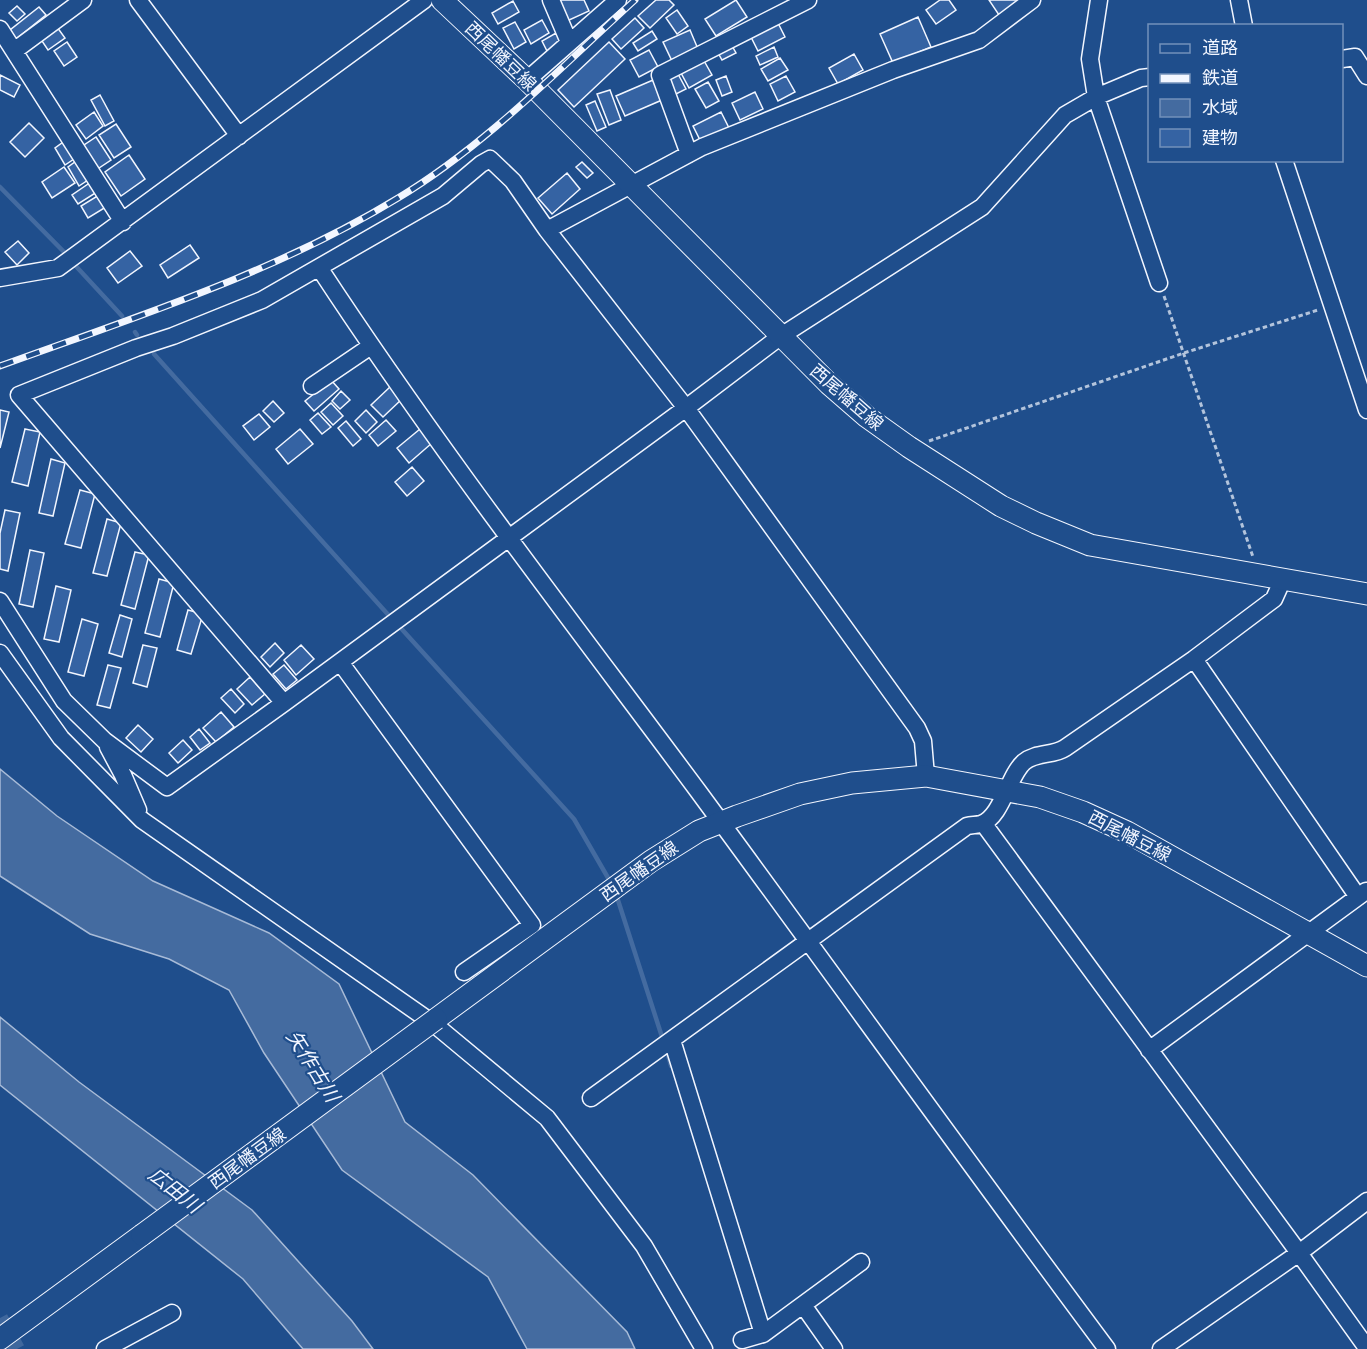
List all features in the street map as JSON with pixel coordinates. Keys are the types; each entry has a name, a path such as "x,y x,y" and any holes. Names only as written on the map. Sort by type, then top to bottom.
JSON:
{"main road":[{"name":"西尾幡豆線","path":"442,0 829,384 860,411 909,447 1001,506 1036,523 1090,544 1367,594"},
{"name":"西尾幡豆線","path":"0,1339 651,861 699,831 800,794 852,783 926,776 1006,790 1060,803 1103,821 1367,966"}],"street":[{"path":"14,51 83,0"},
{"path":"138,0 239,136"},
{"path":"0,278 58,268 424,0"},
{"path":"551,0 569,42"},
{"path":"526,81 618,0"},
{"path":"689,154 660,75 808,0"},
{"path":"547,230 689,154 893,70 979,40 1032,0"},
{"path":"1099,0 1090,59 1096,97 1159,283"},
{"path":"1239,0 1245,24"},
{"path":"0,29 123,222"},
{"path":"1343,59 1355,57 1367,76"},
{"path":"0,601 64,701 105,741 167,787 284,704 781,336 982,207 1065,115 1096,97 1148,77"},
{"path":"284,704 19,395 262,300 320,269 443,196 490,159 513,181 547,230 686,408 917,728 923,741 926,776"},
{"path":"1285,162 1367,410"},
{"path":"320,269 371,346 509,537 1107,1349"},
{"path":"312,386 371,346"},
{"path":"591,1098 967,826 983,823 994,814 1024,762 1065,748 1194,659 1274,599 1283,579"},
{"path":"0,653 61,738 142,820 434,1024 547,1118 644,1246 704,1349"},
{"path":"1149,1050 1363,893 1194,659"},
{"path":"340,662 532,925 464,972"},
{"path":"105,741 123,775 142,820"},
{"path":"983,823 1367,1348"},
{"path":"672,1040 763,1334"},
{"path":"1161,1349 1299,1253 1367,1202"},
{"path":"742,1340 763,1334 861,1262"},
{"path":"802,1305 834,1349"},
{"path":"105,1349 172,1313"}],"path":[{"path":"1159,283 1255,561 1257,575"},
{"path":"909,447 1184,353 1331,306"}],"water":[{"name":"矢作古川","path":"0,769 57,816 153,881 269,933 339,984 405,1122 473,1175 627,1332 635,1349 527,1349 488,1277 342,1170 264,1053 229,990 169,959 90,934 0,876"},
{"name":"広田川","path":"0,1017 79,1082 252,1210 352,1321 373,1349 303,1349 243,1279 0,1085"}],"building":[{"path":"557,0 584,0 589,11 567,21"},
{"path":"656,0 669,0 674,5 650,28 638,16"},
{"path":"736,0 747,17 716,36 705,19"},
{"path":"940,0 949,0 956,10 936,24 926,10"},
{"path":"989,0 1019,0 999,15"},
{"path":"513,1 519,12 498,24 492,13"},
{"path":"17,6 25,14 17,21 9,13"},
{"path":"39,7 46,15 16,39 10,30"},
{"path":"677,10 688,26 677,34 666,18"},
{"path":"918,17 931,47 893,63 880,34"},
{"path":"635,18 644,28 621,49 612,39"},
{"path":"542,20 549,33 531,44 524,30"},
{"path":"515,22 526,42 514,49 503,28"},
{"path":"778,23 785,37 758,51 751,37"},
{"path":"57,27 65,38 48,50 40,38"},
{"path":"690,30 698,49 672,61 663,42"},
{"path":"652,31 657,39 638,51 633,43"},
{"path":"556,33 562,43 547,51 542,41"},
{"path":"67,42 77,57 64,66 54,51"},
{"path":"609,42 625,59 574,107 558,90"},
{"path":"731,44 736,53 722,60 717,51"},
{"path":"774,47 778,57 760,65 756,56"},
{"path":"649,50 658,67 639,77 630,60"},
{"path":"854,54 863,70 838,84 829,68"},
{"path":"780,58 788,70 768,81 761,69"},
{"path":"703,59 712,75 689,88 680,71"},
{"path":"678,74 686,89 674,95 667,80"},
{"path":"0,75 20,85 14,97 0,90"},
{"path":"726,76 732,92 722,96 716,80"},
{"path":"786,76 795,92 778,101 770,84"},
{"path":"653,80 662,100 625,116 616,96"},
{"path":"708,82 719,101 706,108 695,89"},
{"path":"610,90 621,120 609,125 597,94"},
{"path":"755,92 763,109 740,120 732,103"},
{"path":"100,95 114,121 105,126 91,100"},
{"path":"595,101 606,127 597,131 586,105"},
{"path":"94,112 103,126 86,139 76,125"},
{"path":"721,112 729,128 701,142 693,126"},
{"path":"29,123 44,138 25,157 10,142"},
{"path":"116,124 131,147 114,158 99,135"},
{"path":"96,137 111,160 96,170 81,147"},
{"path":"66,140 77,157 65,165 55,148"},
{"path":"129,155 145,179 121,196 105,172"},
{"path":"79,159 91,178 79,186 68,167"},
{"path":"582,162 593,173 587,178 576,167"},
{"path":"64,167 75,183 52,198 42,182"},
{"path":"567,173 580,189 552,214 538,198"},
{"path":"91,182 97,192 78,204 72,195"},
{"path":"99,195 106,207 88,218 81,206"},
{"path":"18,241 29,253 17,265 5,252"},
{"path":"190,245 199,258 168,278 160,265"},
{"path":"130,251 142,266 118,283 107,268"},
{"path":"331,380 339,389 314,411 305,401"},
{"path":"391,386 403,398 383,417 371,405"},
{"path":"341,391 350,400 340,409 332,401"},
{"path":"273,401 284,413 274,422 263,411"},
{"path":"331,403 343,416 333,425 321,412"},
{"path":"0,410 9,412 0,448"},
{"path":"366,410 377,422 366,433 355,421"},
{"path":"318,413 331,427 322,434 310,420"},
{"path":"259,414 270,427 254,440 243,426"},
{"path":"386,420 396,431 378,446 369,435"},
{"path":"346,421 361,439 353,446 338,428"},
{"path":"25,429 40,432 28,486 12,482"},
{"path":"300,429 313,444 288,464 276,449"},
{"path":"420,429 432,443 409,463 397,448"},
{"path":"51,459 65,463 53,516 39,513"},
{"path":"412,467 424,481 407,496 395,482"},
{"path":"80,490 95,494 81,548 65,544"},
{"path":"5,510 20,513 8,571 0,569 0,533"},
{"path":"107,519 121,523 107,576 93,573"},
{"path":"30,550 44,553 33,607 19,604"},
{"path":"135,552 149,555 135,609 121,605"},
{"path":"159,579 174,583 160,637 145,633"},
{"path":"56,586 71,590 59,642 44,639"},
{"path":"188,610 203,614 191,654 177,650"},
{"path":"120,615 132,619 122,657 109,653"},
{"path":"82,619 98,624 84,676 68,672"},
{"path":"275,643 284,653 270,667 261,657"},
{"path":"143,645 157,648 147,687 133,683"},
{"path":"301,645 314,659 296,675 284,660"},
{"path":"108,665 121,668 110,708 97,705"},
{"path":"284,665 297,680 286,689 273,674"},
{"path":"250,677 265,694 252,705 237,689"},
{"path":"231,689 244,704 235,713 221,698"},
{"path":"221,712 234,727 216,742 203,728"},
{"path":"138,725 153,739 141,752 126,738"},
{"path":"199,729 210,743 200,750 190,737"},
{"path":"183,740 192,750 178,763 169,753"}],"waterway":[{"path":"0,187 68,256"},
{"path":"73,263 122,316"},
{"path":"154,354 392,619"},
{"path":"398,625 574,819 611,883"},
{"path":"616,894 663,1040"},
{"path":"666,1048 671,1066"}],"tunnel":[{"path":"0,1318 17,1349"}],"railway":[{"path":"0,366 204,292 254,271 351,225 398,198 492,130 635,0"}]}
